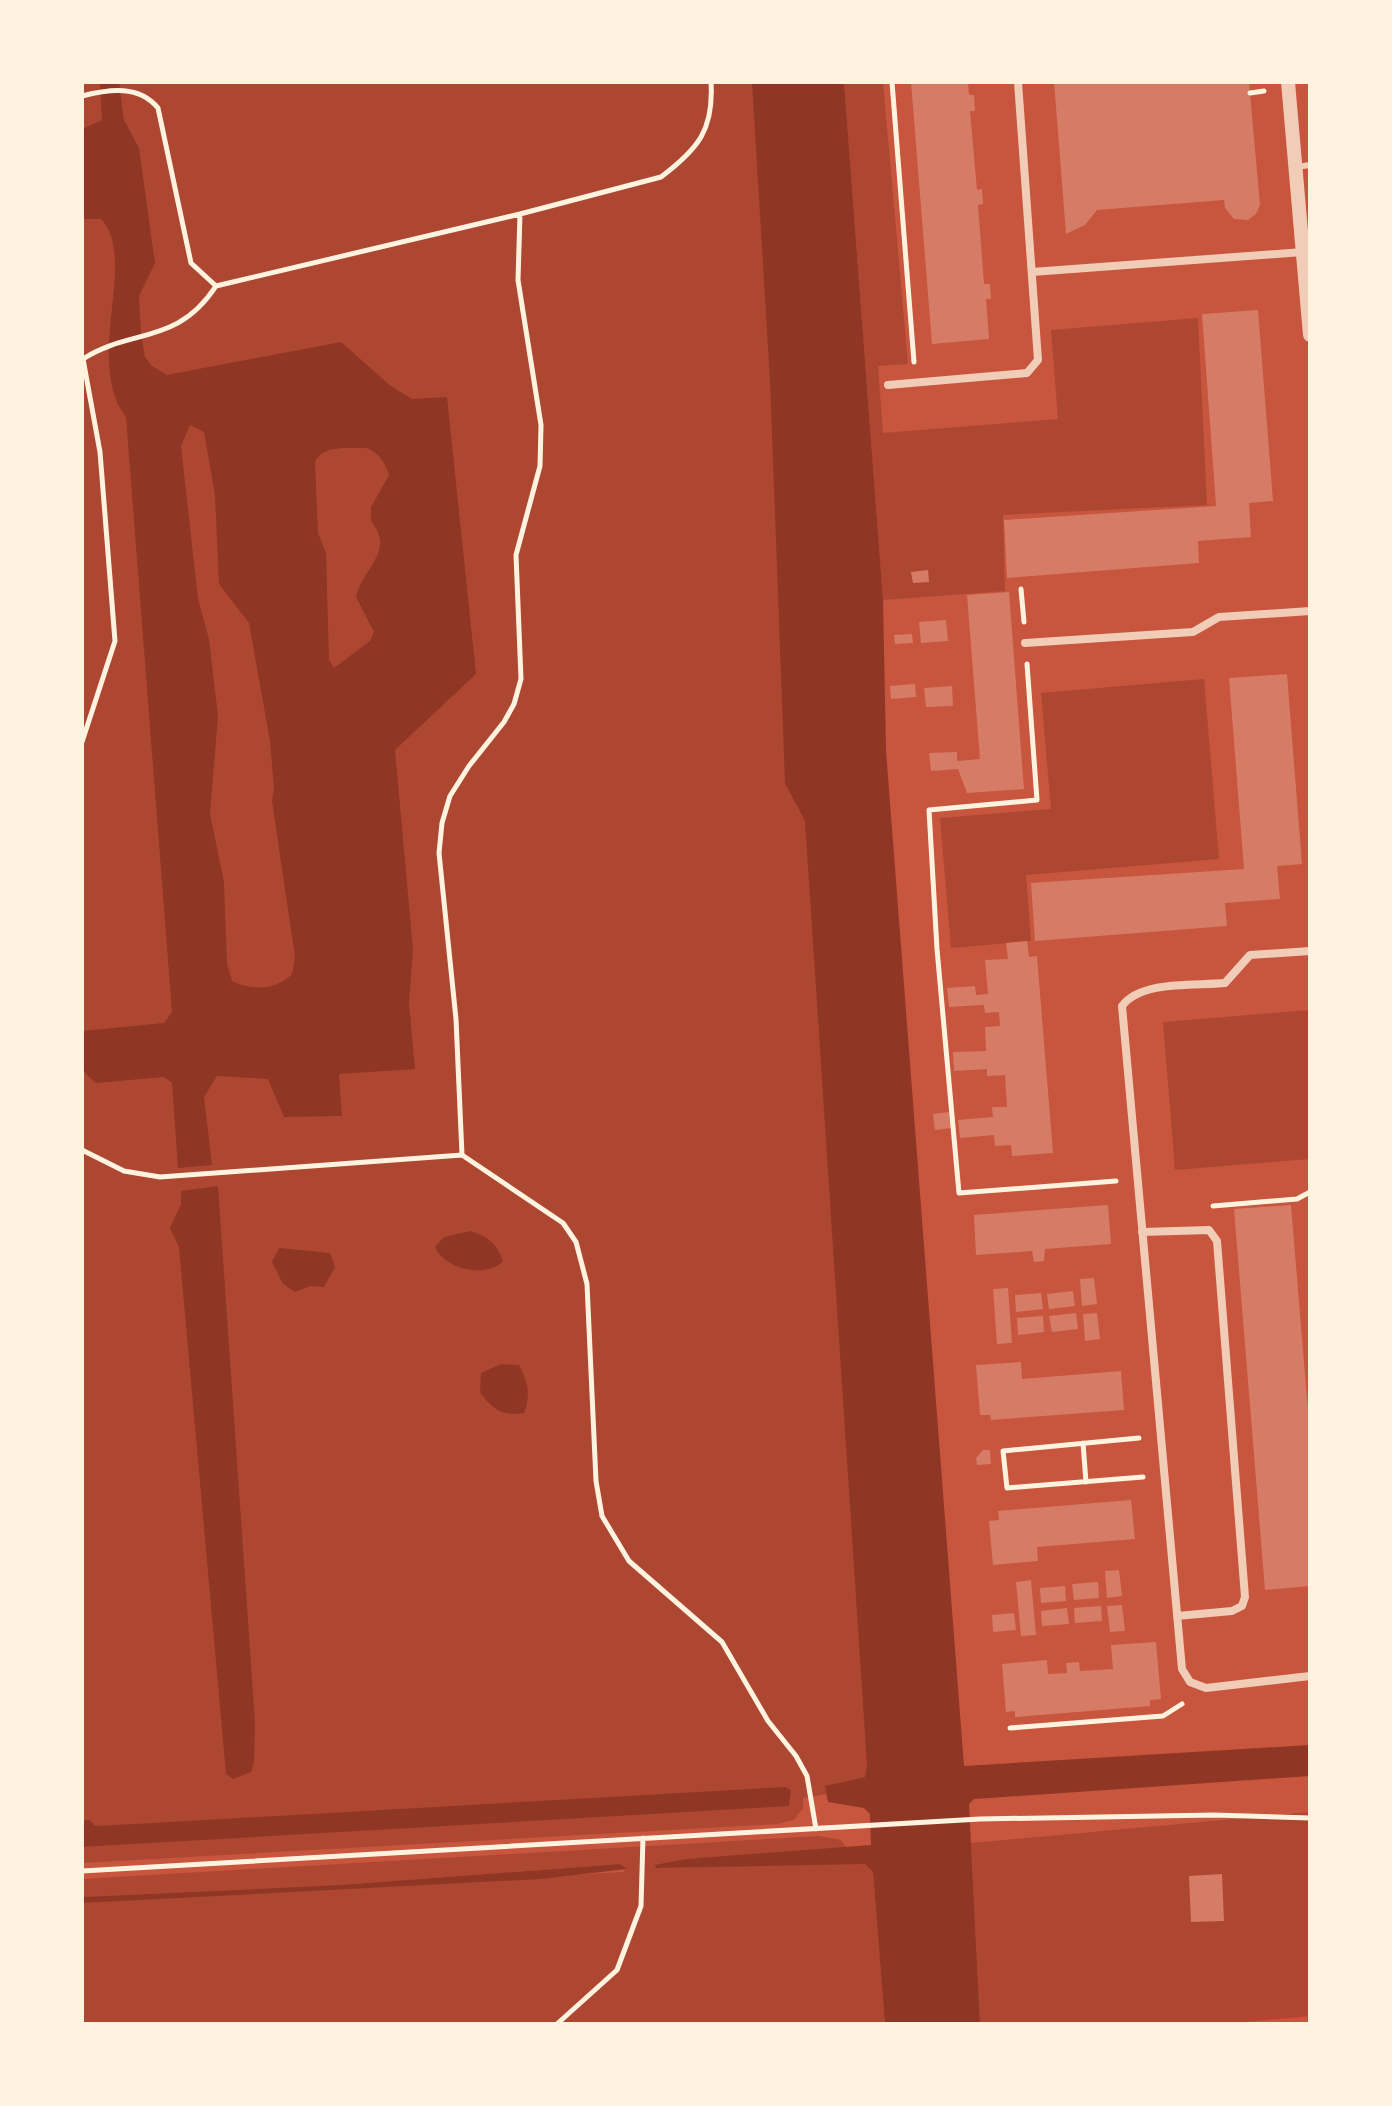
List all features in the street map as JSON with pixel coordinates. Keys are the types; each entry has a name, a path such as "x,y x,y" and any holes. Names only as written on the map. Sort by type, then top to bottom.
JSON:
{"street":[{"path":"888,385 1027,373 1035,367 1038,360 1018,82"},
{"path":"1288,82 1303,166 1303,252 1310,335"},
{"path":"1032,272 1303,252"},
{"path":"1025,643 1193,632 1219,617 1310,611"},
{"path":"1310,951 1250,955 1225,983 1142,990 1129,997 1122,1006 1182,1669 1190,1682 1206,1688 1310,1676"},
{"path":"1142,1232 1209,1230 1217,1241 1245,1597 1242,1606 1232,1611 1177,1616"}],"path":[{"path":"82,742 115,641 100,452 83,359 162,333 204,304 216,286 661,177 697,144 705,130 712,110 711,82"},
{"path":"892,82 916,383"},
{"path":"85,95 134,90 148,96 158,108 191,263 216,286"},
{"path":"462,1155 456,1019 439,853 442,823 450,796 504,722 514,704 521,679 516,555 540,466 541,425 518,280 520,214"},
{"path":"1021,589 1037,800 929,810 937,949 959,1193 1137,1180"},
{"path":"82,1150 124,1171 160,1177 462,1155 548,1210 576,1242 587,1284 596,1481 602,1516 629,1561 722,1642 768,1721 796,1756 807,1776 816,1829"},
{"path":"1203,1207 1297,1199 1310,1192"},
{"path":"1160,1436 1003,1451 1007,1488 1164,1475"},
{"path":"1083,1443 1086,1482"},
{"path":"1010,1728 1163,1716 1206,1688"},
{"path":"82,1871 980,1819 1214,1815 1310,1818"},
{"path":"557,2024 617,1970 641,1906 643,1838"}],"shaded area":[{"path":"82,82 781,82 910,1780 803,1798 803,1808 794,1820 777,1824 82,1863 82,1847 791,1805 82,1838"},
{"path":"100,82 119,82 124,120 139,148 155,263 139,296 145,357 152,366 167,375 341,342 391,386 412,399 447,397 476,674 395,750 413,949 409,1003 415,1069 339,1074 342,1116 284,1117 268,1079 217,1076 204,1097 212,1165 178,1168 172,1083 164,1077 96,1083 82,1070 82,1031 164,1023 172,1012 126,417 114,394 109,368 115,259 111,237 101,219 82,219 82,129 102,120","holes":["190,425 204,432 215,495 219,584 249,623 270,741 274,787 272,801 295,957 292,974 279,983 264,987 232,981 227,963 224,882 210,814 218,716 209,639 198,599 181,446","366,448 381,458 389,475 371,507 371,521 380,542 379,551 356,597 374,632 370,641 334,668 329,660 326,553 318,533 315,462 330,450"]},
{"path":"752,82 844,82 883,600 886,751 964,1766 1310,1745 1310,1776 974,1799 969,1804 980,2024 885,2024 873,1872 865,1864 656,1868 655,1865 686,1859 871,1845 870,1814 864,1808 828,1802 825,1786 865,1777 867,1765 805,821 785,783 770,381"},
{"path":"844,82 883,82 908,364 878,366 883,433 1058,419 1051,330 1198,318 1207,505 1003,515 1005,591 883,600"},
{"path":"1204,679 1219,859 1026,875 1031,941 951,948 940,818 1051,809 1041,693"},
{"path":"1310,1010 1310,1159 1175,1170 1163,1022"},
{"path":"218,1186 255,1722 251,1772 233,1779 226,1774 179,1247 170,1228 181,1204 181,1191"},
{"path":"470,1231 491,1242 503,1261 486,1270 466,1269 447,1261 435,1247 444,1237"},
{"path":"279,1248 330,1253 335,1267 324,1287 311,1286 295,1292 283,1284 272,1262"},
{"path":"501,1364 519,1365 522,1371 528,1394 524,1413 510,1414 498,1410 480,1392 481,1373"},
{"path":"785,1787 791,1790 789,1806 82,1847 82,1820 90,1820 95,1826"},
{"path":"1310,1812 1310,2016 1224,2024 980,2024 971,1843"},
{"path":"819,1836 841,1840 847,1848 866,1847 873,1871 885,2024 82,2024 82,1903 623,1872 627,1869 620,1864 340,1885 82,1897 82,1879","holes":["783,1854 830,1864 656,1868 686,1859"]},
{"path":"620,1864 627,1869 540,1879 82,1903 82,1897 340,1885"}],"building":[{"path":"911,82 968,82 969,95 974,95 975,111 970,111 977,190 982,189 983,204 978,205 984,284 990,284 991,299 986,299 989,339 932,344"},
{"path":"1054,82 1249,82 1260,205 1256,214 1248,220 1234,219 1225,208 1224,200 1097,210 1085,225 1066,234"},
{"path":"1258,310 1273,501 1249,503 1251,537 1198,541 1199,563 1007,578 1004,520 1216,506 1202,314"},
{"path":"928,570 929,582 913,583 911,572"},
{"path":"1009,592 1024,789 967,793 958,769 931,771 929,753 957,752 957,761 980,759 967,595"},
{"path":"946,620 948,641 921,643 919,622"},
{"path":"912,634 913,643 895,644 894,635"},
{"path":"1287,674 1302,864 1277,866 1280,899 1225,903 1227,926 1035,941 1031,883 1244,869 1229,678"},
{"path":"915,684 916,697 891,699 890,686"},
{"path":"952,686 953,706 926,707 924,688"},
{"path":"1027,941 1029,957 1037,956 1053,1153 1012,1156 1011,1145 995,1146 994,1135 960,1138 958,1120 993,1117 992,1107 1007,1107 1005,1075 987,1076 987,1069 954,1071 953,1052 986,1051 985,1027 1000,1026 999,1012 985,1013 984,1005 949,1007 947,988 975,986 976,995 988,994 985,960 1008,959 1006,943"},
{"path":"949,1112 951,1128 935,1130 933,1114"},
{"path":"1108,1205 1111,1244 1045,1249 1044,1261 1034,1262 1032,1251 976,1255 974,1215"},
{"path":"1291,1205 1310,1435 1310,1586 1265,1590 1234,1209"},
{"path":"1094,1278 1097,1304 1082,1306 1080,1279"},
{"path":"1008,1288 1012,1343 997,1344 993,1289"},
{"path":"1073,1291 1075,1306 1049,1309 1047,1294"},
{"path":"1041,1293 1043,1309 1016,1312 1015,1295"},
{"path":"1076,1313 1078,1329 1052,1332 1049,1316"},
{"path":"1097,1313 1100,1339 1085,1341 1083,1314"},
{"path":"1043,1316 1044,1332 1018,1335 1017,1318"},
{"path":"1021,1362 1022,1379 1121,1371 1124,1410 991,1420 990,1415 980,1415 976,1365"},
{"path":"983,1450 990,1450 991,1464 977,1465 976,1458"},
{"path":"1131,1500 1135,1539 1037,1547 1038,1561 993,1565 989,1521 999,1520 998,1511"},
{"path":"1119,1570 1122,1596 1107,1598 1105,1571"},
{"path":"1031,1580 1036,1635 1021,1636 1016,1582"},
{"path":"1098,1582 1099,1598 1074,1600 1072,1584"},
{"path":"1065,1586 1066,1601 1041,1603 1040,1588"},
{"path":"1122,1605 1125,1631 1110,1632 1107,1606"},
{"path":"1101,1606 1102,1621 1075,1623 1074,1608"},
{"path":"1067,1608 1069,1624 1042,1626 1041,1611"},
{"path":"1014,1613 1016,1630 993,1632 992,1615"},
{"path":"1156,1642 1161,1699 1150,1700 1150,1706 1015,1717 1015,1711 1006,1712 1002,1664 1047,1660 1048,1674 1067,1673 1066,1663 1079,1662 1080,1671 1113,1669 1111,1645"},
{"path":"1222,1874 1224,1921 1191,1922 1189,1876"}]}
